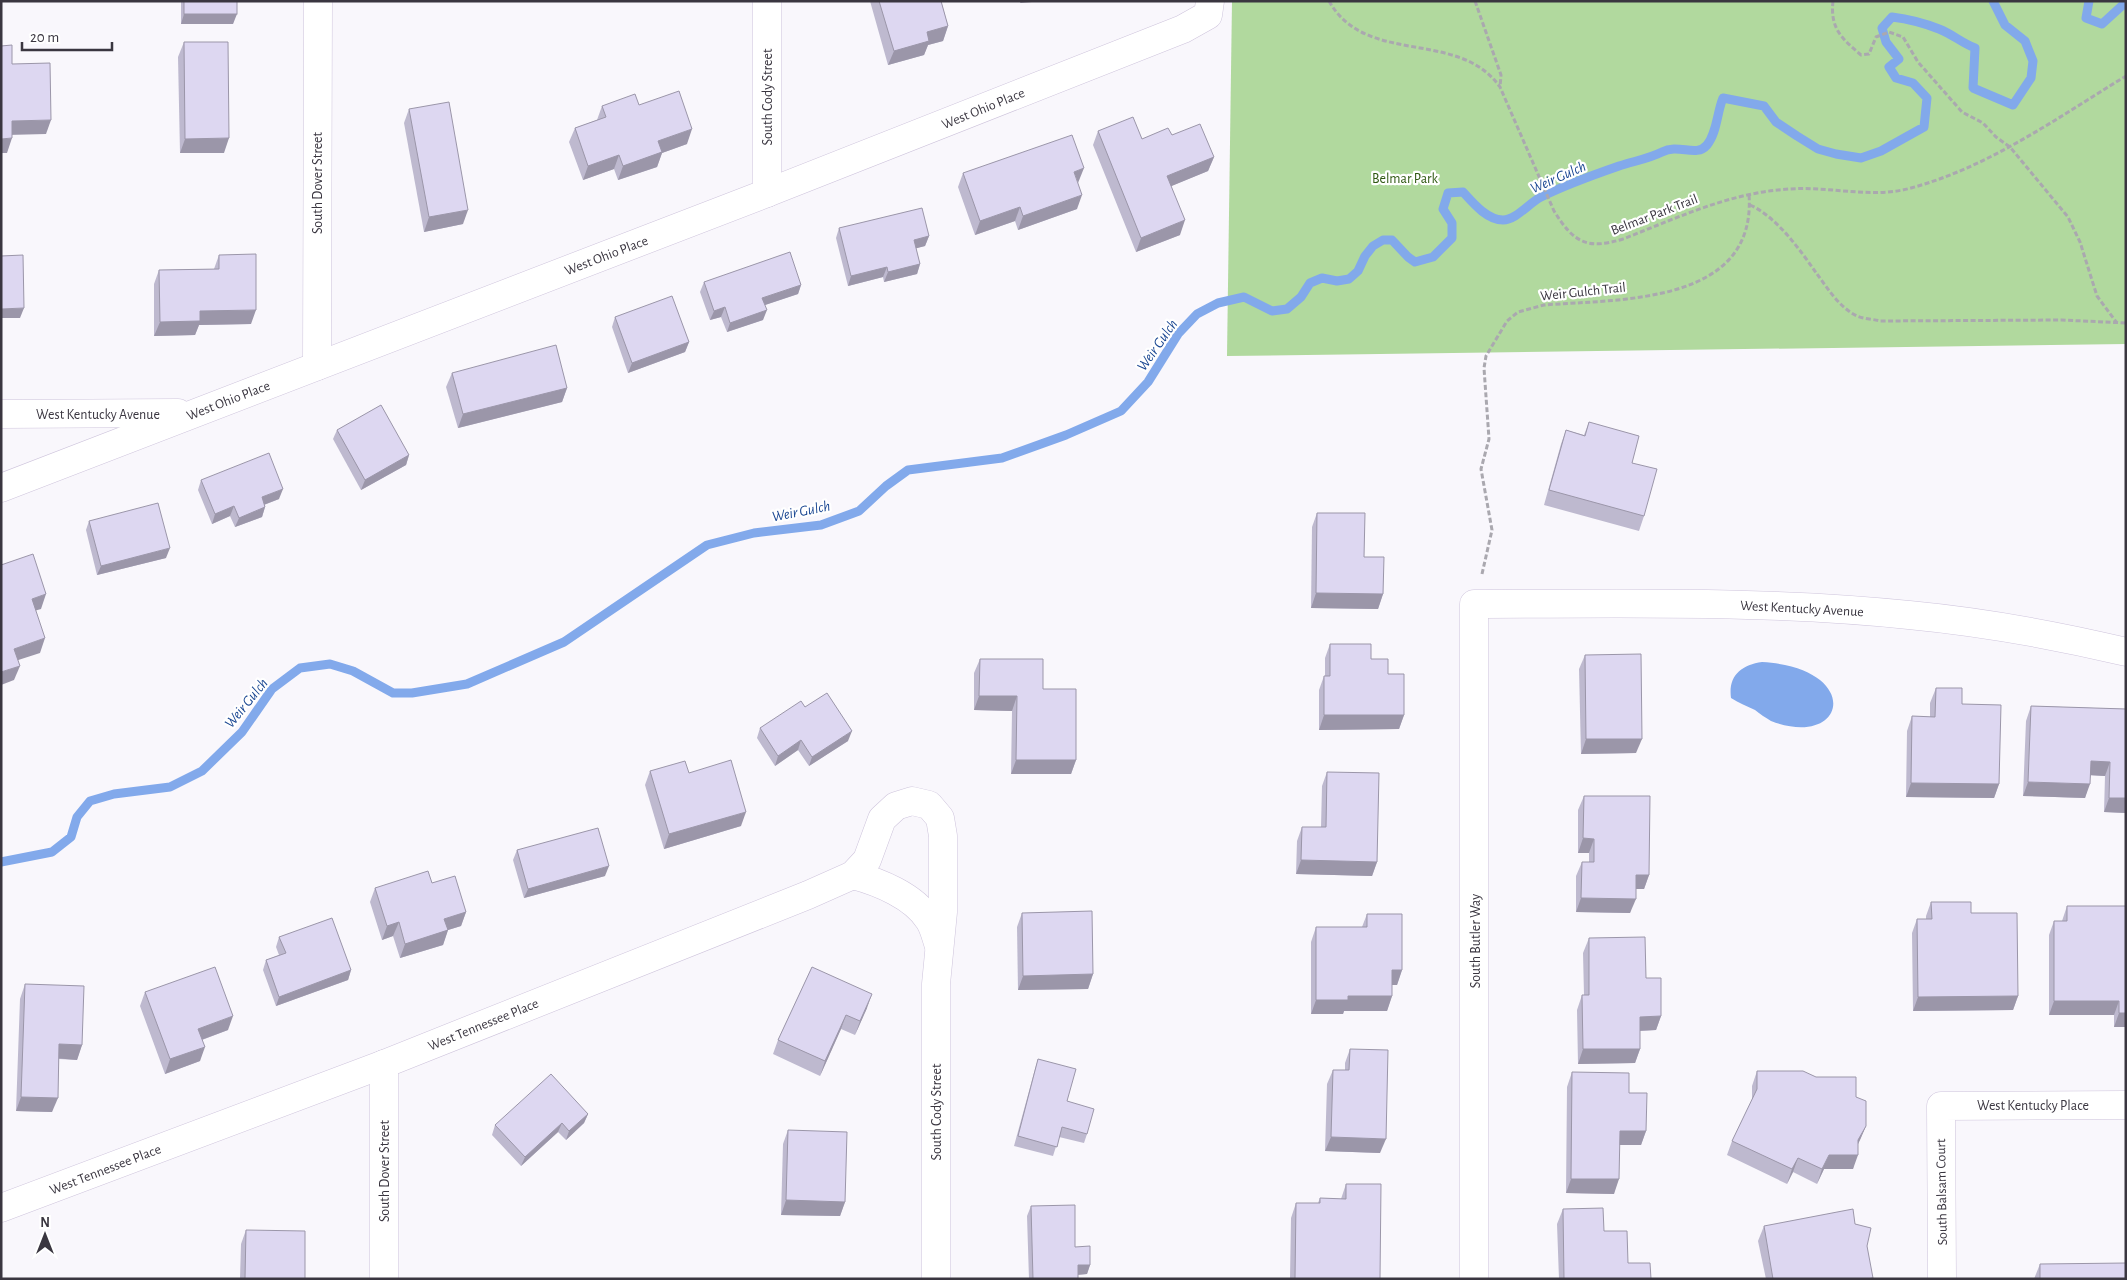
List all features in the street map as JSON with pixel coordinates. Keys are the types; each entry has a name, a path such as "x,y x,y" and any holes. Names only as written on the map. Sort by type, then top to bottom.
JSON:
{"street":[{"name":"South Dover Street","path":"317,366 318,1"},
{"name":"South Cody Street","path":"767,1 767,193"},
{"name":"West Ohio Place","path":"1,488 767,193 1174,33 1209,8"},
{"name":"West Kentucky Avenue","path":"1,414 194,413"},
{"name":"West Kentucky Avenue","path":"1474,604 1734,605 1865,611 1956,620 2126,652"},
{"name":"South Butler Way","path":"1474,604 1474,1279"},
{"name":"West Tennessee Place","path":"1,1208 384,1064 808,895 853,875 867,860 882,819 896,806 912,801 929,805"},
{"name":"South Cody Street","path":"929,805 940,818 943,836 943,912 936,984 936,1279"},
{"name":"South Cody Street","path":"853,875 873,881 894,891 914,905 929,920 939,946"},
{"name":"South Dover Street","path":"384,1064 384,1279"},
{"name":"West Kentucky Place","path":"1941,1106 2126,1105"},
{"name":"South Balsam Court","path":"1941,1106 1942,1279"}],"path":[{"name":"Belmar Park Trail","path":"1329,1 1345,24 1363,34 1387,42 1464,59 1492,76 1500,87 1554,212 1564,227 1576,238 1589,245 1607,244 1715,203 1749,194 1788,189 1887,192 1910,189 1972,166 2010,147 2126,76"},
{"path":"1475,1 1501,75 1500,87"},
{"path":"1833,1 1832,20 1839,34 1852,48 1861,55 1869,54 1876,37 1889,32 1903,37 1918,62 1962,112 1983,123 1996,137 2010,147 2068,217 2080,242 2097,296 2117,323"},
{"name":"Weir Gulch Trail","path":"1474,604 1489,549 1492,530 1481,469 1490,439 1484,368 1486,356 1498,333 1507,321 1518,312 1544,305 1657,294 1700,281 1717,272 1733,256 1744,233 1750,205 1749,194"},
{"path":"1750,205 1760,209 1772,220 1829,291 1845,308 1858,316 1880,321 2062,320 2126,323"}],"green space":[{"name":"Belmar Park","path":"1232,1 2126,1 2126,344 1227,356"}],"water":[{"path":"1762,662 1795,667 1817,678 1830,691 1833,705 1828,717 1816,725 1797,727 1771,721 1755,710 1731,698 1732,684 1738,673 1748,666"}],"building":[{"path":"184,1 237,1 237,14 184,14"},
{"path":"879,1 941,1 948,26 927,32 929,41 894,51"},
{"path":"184,42 228,42 229,138 185,139"},
{"path":"12,45 12,64 50,63 51,120 12,121 12,138 1,139 1,46"},
{"path":"679,91 692,129 658,141 662,152 623,166 619,155 588,166 575,128 606,117 602,106 635,94 639,105"},
{"path":"449,102 468,210 429,217 409,109"},
{"path":"1133,117 1142,139 1168,128 1172,135 1200,124 1214,157 1167,176 1185,220 1141,238 1098,131"},
{"path":"1072,135 1084,168 1074,172 1082,195 1023,216 1020,207 980,221 963,173"},
{"path":"922,208 929,236 914,240 920,264 888,272 887,267 851,276 839,228"},
{"path":"790,252 801,285 762,298 767,310 730,323 725,307 714,311 704,282"},
{"path":"256,254 256,310 200,311 200,321 160,322 159,270 219,269 219,255"},
{"path":"23,255 24,308 1,309 1,256"},
{"path":"672,296 689,342 632,363 615,317"},
{"path":"556,345 567,388 463,414 452,373"},
{"path":"381,405 409,455 365,480 337,430"},
{"path":"1589,422 1639,436 1632,463 1657,469 1644,516 1549,490 1566,430 1585,436"},
{"path":"269,453 283,489 262,497 265,507 239,518 234,506 215,514 201,480"},
{"path":"158,503 170,548 101,566 89,521"},
{"path":"1317,513 1365,513 1364,557 1384,557 1383,594 1316,593"},
{"path":"33,554 46,594 32,599 45,638 14,649 20,666 1,672 1,565"},
{"path":"1330,644 1371,644 1371,659 1388,659 1388,674 1404,674 1404,715 1324,715 1324,676 1330,676"},
{"path":"1641,654 1642,739 1586,739 1585,655"},
{"path":"980,659 1043,659 1043,689 1076,689 1076,760 1016,760 1017,696 979,696"},
{"path":"1936,688 1962,688 1962,704 2001,705 1999,784 1911,783 1912,716 1935,717"},
{"path":"827,693 852,731 812,757 801,740 778,756 760,728 801,701 805,707"},
{"path":"2031,706 2126,709 2126,798 2109,798 2110,762 2091,761 2090,784 2028,782"},
{"path":"731,760 746,812 669,834 650,771 685,761 689,773"},
{"path":"1327,772 1379,773 1377,862 1301,860 1302,827 1326,827"},
{"path":"1584,796 1650,796 1649,875 1636,875 1636,899 1581,898 1582,862 1594,862 1594,839 1583,838"},
{"path":"598,828 609,866 528,889 517,850"},
{"path":"428,871 432,883 455,876 466,912 444,919 448,930 405,944 399,922 387,926 375,888"},
{"path":"1931,902 1971,902 1971,913 2017,913 2018,996 1918,997 1917,919 1932,919"},
{"path":"2067,906 2126,906 2126,1013 2119,1013 2119,1001 2054,1001 2054,921 2067,921"},
{"path":"1092,911 1093,974 1023,976 1022,913"},
{"path":"1367,914 1402,914 1402,970 1392,970 1392,996 1348,996 1348,1000 1316,1000 1316,927 1367,927"},
{"path":"332,918 351,970 279,997 266,960 286,953 279,937"},
{"path":"1645,937 1646,978 1661,978 1661,1016 1640,1017 1640,1049 1583,1049 1582,995 1589,995 1589,938"},
{"path":"215,967 233,1016 198,1029 205,1047 170,1059 145,992"},
{"path":"812,967 872,994 860,1021 846,1015 825,1061 778,1040"},
{"path":"25,984 84,986 82,1045 59,1044 58,1098 21,1097"},
{"path":"1350,1049 1388,1050 1386,1139 1331,1137 1333,1070 1349,1070"},
{"path":"1038,1059 1076,1069 1067,1101 1094,1109 1087,1134 1062,1127 1057,1147 1018,1136"},
{"path":"1757,1071 1803,1071 1816,1077 1856,1077 1856,1097 1866,1101 1866,1126 1858,1140 1858,1155 1829,1155 1822,1169 1798,1158 1792,1169 1732,1141 1757,1089"},
{"path":"1572,1072 1629,1073 1629,1093 1647,1093 1646,1131 1620,1131 1619,1179 1571,1179"},
{"path":"551,1074 588,1114 569,1131 562,1123 525,1157 495,1125"},
{"path":"788,1130 847,1132 845,1202 786,1200"},
{"path":"1346,1184 1381,1184 1380,1279 1295,1279 1296,1203 1320,1203 1320,1198 1346,1199"},
{"path":"1075,1205 1075,1247 1090,1246 1090,1265 1078,1265 1078,1279 1033,1279 1031,1206"},
{"path":"1603,1208 1604,1231 1627,1231 1628,1263 1650,1263 1651,1279 1564,1279 1563,1209"},
{"path":"1853,1209 1855,1224 1871,1228 1867,1246 1873,1278 1773,1279 1764,1226"},
{"path":"246,1230 305,1231 305,1279 245,1279"},
{"path":"2126,1263 2126,1279 2040,1279 2040,1264"}],"waterway":[{"name":"Weir Gulch","path":"1,862 52,852 71,837 77,817 90,801 114,794 170,787 202,771 242,732 272,689 300,668 330,664 353,671 393,693 412,693 467,684 564,642 707,545 754,533 821,525 859,511 886,486 908,470 1002,458 1066,435 1121,411 1148,382 1178,334 1197,314 1218,303 1244,297 1272,311 1287,309 1301,297 1310,283 1322,278 1337,281 1349,279 1358,271 1365,256 1373,246 1383,240 1392,240 1415,262 1433,257 1452,238 1452,223 1443,209 1448,193 1463,192 1486,214 1497,219 1508,219 1541,197 1599,173 1668,150 1692,151 1703,149 1713,135 1723,98 1764,106 1776,122 1818,149 1861,158 1881,151 1924,127 1927,98 1913,83 1896,78 1889,67 1899,59 1886,42 1882,28 1892,17 1944,31 1975,48 1973,88 2013,105 2031,78 2033,61 2025,41 2005,25 1993,1"},
{"name":"Weir Gulch","path":"2089,1 2086,18 2102,24 2126,2"}]}
